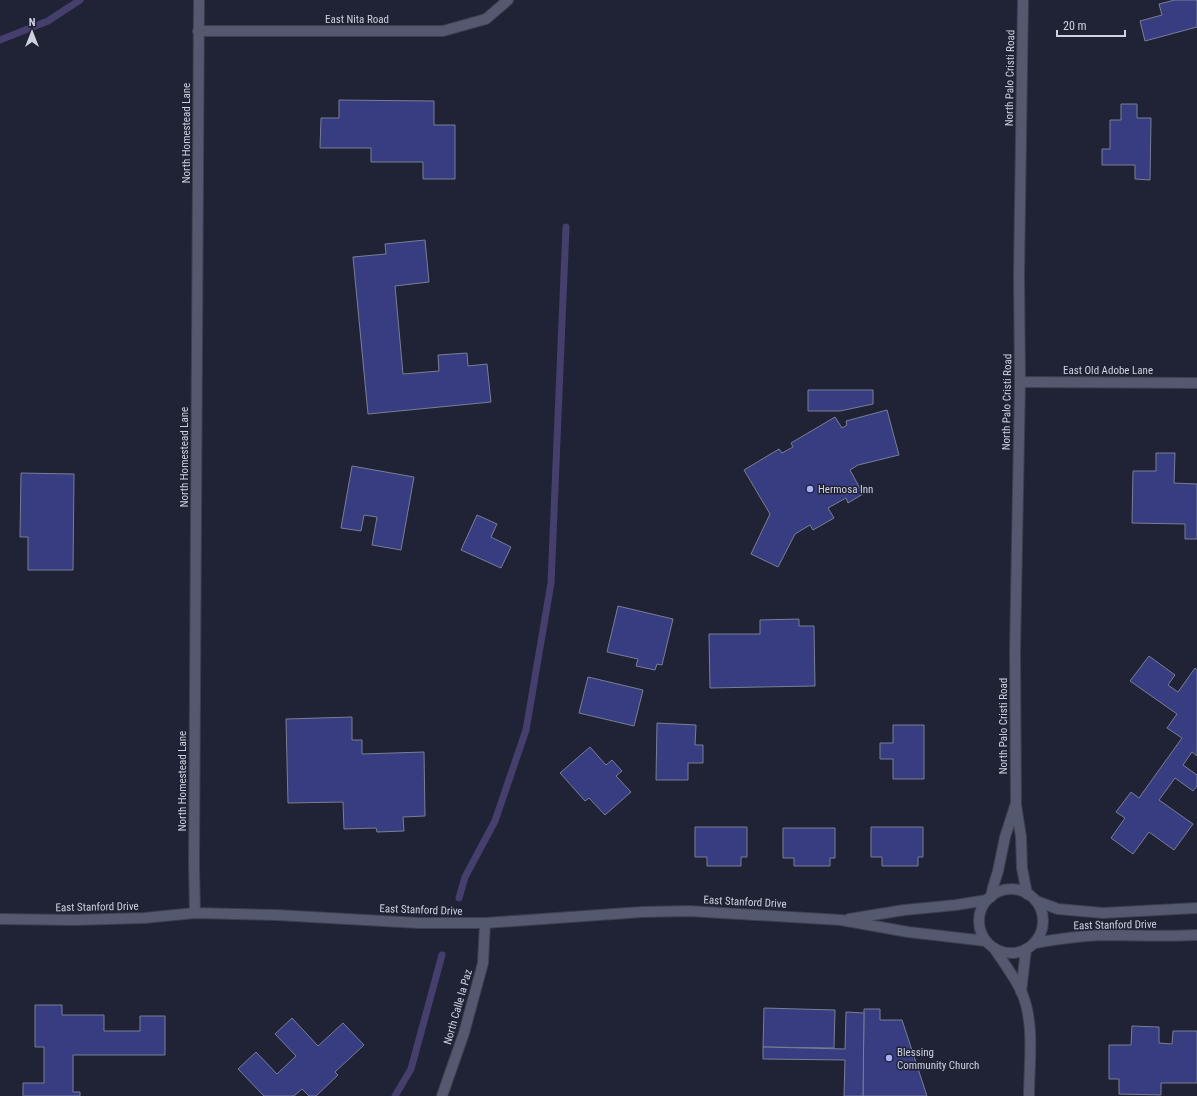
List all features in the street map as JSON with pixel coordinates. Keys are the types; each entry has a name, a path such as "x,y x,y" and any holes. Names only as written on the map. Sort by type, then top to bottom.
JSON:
{"street":[{"name":"North Homestead Lane","path":"196,913 194,859 199,0"},
{"name":"East Nita Road","path":"198,31 443,31 486,19 508,0"},
{"name":"North Palo Cristi Road","path":"1023,0 1019,275 1020,382 1015,652 1016,804 1021,837 1022,868 1028,894"},
{"name":"East Old Adobe Lane","path":"1020,382 1197,383"},
{"name":"North Palo Cristi Road","path":"989,898 998,871 1005,837 1016,804"},
{"path":"994,948 1010,953 1026,949 1035,943 1040,935 1043,918 1036,902 1028,894 1019,890 999,892 989,898 981,910 979,920 981,931 986,941 994,948 1022,992"},
{"name":"East Stanford Drive","path":"841,920 904,910 956,905 989,898"},
{"name":"East Stanford Drive","path":"1036,902 1058,909 1103,913 1197,908"},
{"name":"East Stanford Drive","path":"0,919 74,920 144,918 196,913 276,915 419,923 485,923 642,912 688,911 841,920 908,932 986,941"},
{"name":"North Calle la Paz","path":"442,1096 464,1033 483,963 485,923"},
{"name":"East Stanford Drive","path":"1035,943 1055,939 1100,935 1151,937 1197,935"},
{"path":"1026,949 1022,992 1030,1028 1029,1096"}],"building":[{"path":"1175,0 1197,0 1197,27 1145,41 1140,21 1162,15 1159,4"},
{"path":"339,100 434,101 434,125 455,125 455,179 423,179 423,162 371,162 371,148 320,148 321,118 339,118"},
{"path":"1121,104 1137,104 1137,118 1151,118 1150,180 1135,179 1135,165 1102,165 1102,149 1110,149 1110,120 1121,120"},
{"path":"425,240 429,282 395,286 403,374 439,371 438,355 467,353 468,366 487,364 491,402 368,414 353,257 386,254 385,244"},
{"path":"808,390 873,390 873,404 840,411 808,411"},
{"path":"887,410 899,455 858,465 850,470 863,494 848,503 846,498 828,508 834,518 813,530 810,525 795,534 778,567 751,554 770,514 744,470 779,449 782,453 793,447 791,443 835,417 842,428 847,425 846,421"},
{"path":"1156,453 1175,453 1174,483 1197,484 1197,539 1185,539 1185,524 1132,523 1133,471 1156,471"},
{"path":"352,466 414,477 401,550 372,545 377,517 364,515 361,531 341,528"},
{"path":"21,473 74,474 73,570 28,570 28,537 20,537"},
{"path":"477,515 497,524 491,537 511,547 501,568 461,550"},
{"path":"618,606 673,619 662,665 657,664 655,670 636,666 638,659 607,652"},
{"path":"799,619 799,626 814,626 815,686 710,688 709,634 760,634 760,620"},
{"path":"1149,656 1175,675 1168,685 1178,692 1195,668 1197,670 1197,756 1192,752 1183,765 1197,775 1197,786 1193,791 1175,778 1159,800 1193,824 1174,850 1149,832 1133,854 1111,838 1125,818 1116,812 1131,792 1139,798 1182,738 1167,728 1177,714 1130,681"},
{"path":"588,677 643,690 634,726 579,713"},
{"path":"352,717 352,740 362,740 362,754 424,752 425,816 403,817 404,831 377,832 376,828 344,829 343,802 288,803 286,719"},
{"path":"657,723 696,725 695,745 703,745 703,763 688,763 688,780 656,780"},
{"path":"893,725 924,725 924,779 893,779 893,759 880,759 880,743 893,743"},
{"path":"590,747 606,765 612,760 622,771 616,776 631,792 605,815 589,798 585,801 560,773"},
{"path":"695,827 747,827 747,857 741,857 741,866 707,866 707,857 695,857"},
{"path":"871,827 923,827 923,857 918,857 918,866 882,866 882,857 871,857"},
{"path":"783,828 835,828 835,858 830,858 830,866 794,866 794,858 783,858"},
{"path":"35,1005 62,1005 62,1015 104,1015 104,1031 140,1031 140,1016 165,1016 165,1055 73,1055 73,1092 80,1092 80,1096 23,1096 23,1083 44,1083 44,1047 35,1047"},
{"path":"764,1008 835,1010 834,1048 763,1047"},
{"name":"Blessing Community Church","path":"864,1009 880,1009 880,1020 902,1020 927,1096 863,1096"},
{"path":"846,1012 864,1013 863,1096 844,1096 845,1060 763,1059 763,1047 845,1049"},
{"path":"292,1018 318,1046 343,1023 364,1045 335,1072 338,1075 316,1096 309,1096 302,1089 294,1096 264,1096 238,1069 256,1052 277,1074 296,1056 275,1034"},
{"path":"1132,1026 1159,1027 1159,1043 1172,1044 1173,1031 1197,1031 1197,1083 1161,1083 1161,1095 1119,1094 1119,1079 1109,1079 1109,1045 1131,1045"}],"waterway":[{"path":"0,40 48,21 80,0"},
{"path":"459,898 465,877 495,821 526,730 551,583 566,227"},
{"path":"395,1096 411,1069 442,955"}],"place":[{"name":"Hermosa Inn","path":"810,489"},
{"name":"Blessing Community Church","path":"889,1058"}]}
